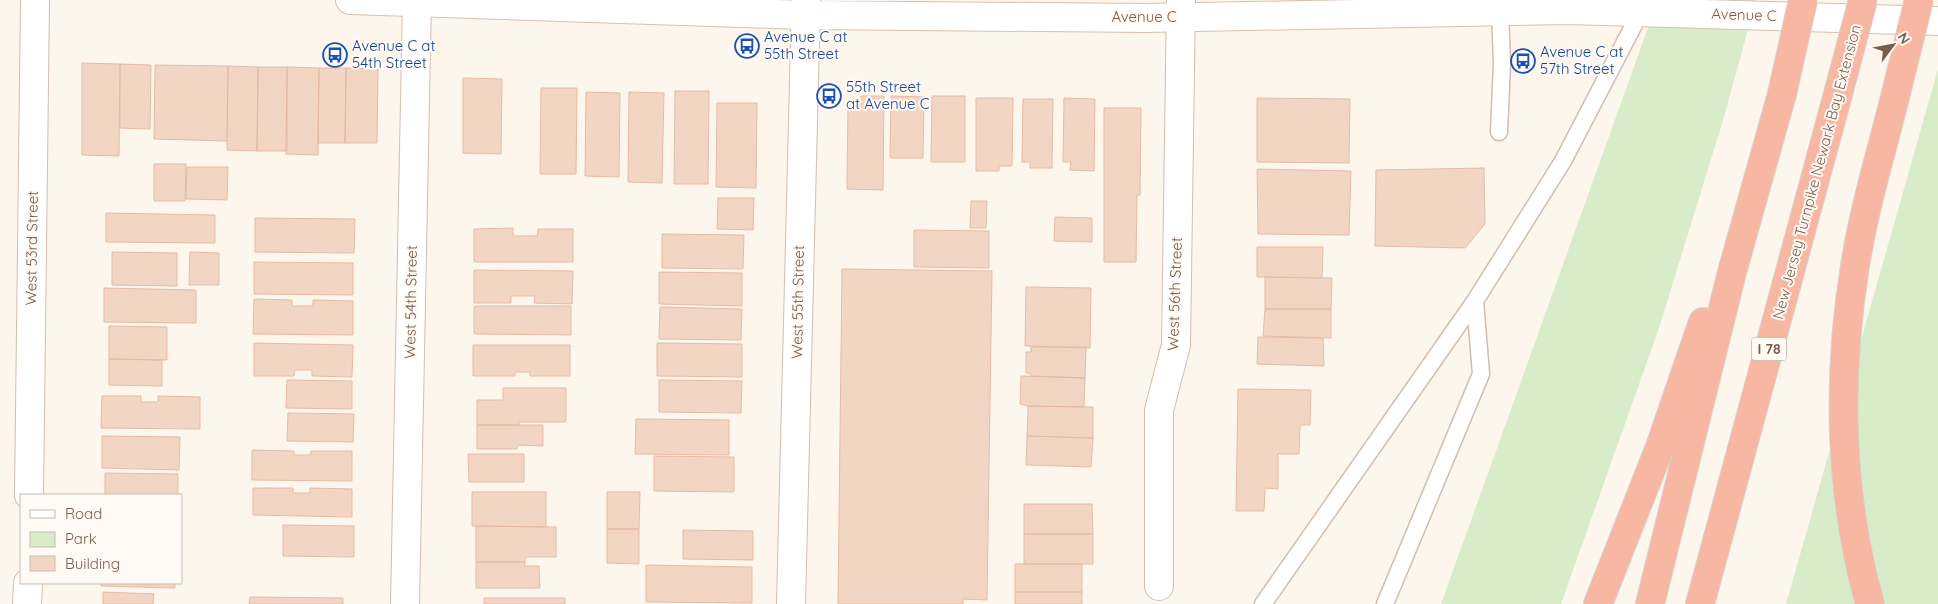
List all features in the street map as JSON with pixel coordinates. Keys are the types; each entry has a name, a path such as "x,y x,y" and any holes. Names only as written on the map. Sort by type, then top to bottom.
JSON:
{"highway":[{"path":"1650,604 1732,272 1782,94 1803,0"},
{"name":"New Jersey Turnpike Newark Bay Extension","path":"1700,604 1863,0"},
{"path":"1870,604 1855,536 1847,479 1844,368 1855,265 1919,0"},
{"path":"1598,604 1660,447 1714,292 1732,272"}],"street":[{"name":"West 53rd Street","path":"29,494 35,0"},
{"name":"Avenue C","path":"350,0 806,7 1500,11 1569,5 1640,13 1696,13 1938,21"},
{"name":"West 54th Street","path":"405,604 417,1"},
{"name":"West 55th Street","path":"791,604 806,7"},
{"name":"West 56th Street","path":"1159,586 1159,410 1176,345 1181,8"},
{"path":"27,604 28,584"}],"lane":[{"path":"1500,11 1502,63 1500,132"},
{"path":"1263,604 1475,301 1563,161 1640,13"},
{"path":"1385,604 1480,374 1475,301"}],"green space":[{"path":"1658,0 1756,0 1724,117 1659,328 1561,604 1441,604"},
{"path":"1938,69 1938,604 1786,604"}],"building":[{"path":"82,63 120,64 119,156 82,155"},
{"path":"120,64 151,65 150,129 120,128"},
{"path":"155,65 228,66 227,141 154,139"},
{"path":"228,66 258,67 257,151 227,150"},
{"path":"258,67 287,67 287,151 257,151"},
{"path":"287,67 319,68 318,155 286,154"},
{"path":"319,68 346,68 345,143 318,143"},
{"path":"346,68 378,69 377,143 345,143"},
{"path":"463,78 502,79 501,154 463,153"},
{"path":"541,88 577,88 576,174 540,174"},
{"path":"675,91 709,91 708,184 674,184"},
{"path":"586,92 620,93 619,177 585,176"},
{"path":"629,92 664,93 662,183 628,182"},
{"path":"861,96 884,96 883,190 847,189 848,104 861,104"},
{"path":"891,96 924,97 923,158 890,158"},
{"path":"932,96 965,96 965,162 931,162"},
{"path":"976,98 1013,98 1012,166 999,166 999,171 976,171"},
{"path":"1064,98 1095,99 1094,171 1070,170 1071,162 1063,162"},
{"path":"1257,98 1350,99 1349,163 1257,162"},
{"path":"1023,99 1053,99 1052,168 1030,168 1030,162 1022,162"},
{"path":"717,103 757,103 756,188 716,187"},
{"path":"1104,108 1141,108 1140,195 1137,195 1136,262 1104,262"},
{"path":"154,164 186,164 185,201 154,201"},
{"path":"187,167 228,167 227,200 186,199"},
{"path":"1484,168 1485,224 1465,248 1375,246 1376,170"},
{"path":"1257,169 1351,171 1349,235 1258,234"},
{"path":"718,198 754,198 753,230 717,229"},
{"path":"971,201 987,201 986,228 970,228"},
{"path":"106,213 215,215 215,243 106,242"},
{"path":"1055,217 1092,218 1092,242 1054,241"},
{"path":"255,218 355,219 354,253 255,252"},
{"path":"513,228 513,236 537,236 538,229 573,229 573,262 474,262 474,229"},
{"path":"914,230 989,231 989,268 914,267"},
{"path":"662,234 744,235 743,269 662,268"},
{"path":"1257,247 1323,247 1322,278 1257,277"},
{"path":"112,252 177,253 177,286 112,285"},
{"path":"190,252 219,253 219,285 189,285"},
{"path":"254,262 353,263 353,295 254,294"},
{"path":"842,269 992,271 987,600 963,599 963,604 838,604"},
{"path":"474,270 573,271 572,304 534,303 535,296 511,296 511,303 474,303"},
{"path":"659,272 742,273 742,306 659,304"},
{"path":"1265,277 1332,278 1331,309 1265,309"},
{"path":"1026,287 1091,288 1090,348 1025,346"},
{"path":"104,288 196,290 196,323 104,322"},
{"path":"254,299 292,300 292,306 313,306 313,300 353,301 353,335 253,334"},
{"path":"474,306 571,306 571,335 474,334"},
{"path":"660,307 742,309 741,340 659,339"},
{"path":"1265,309 1331,309 1331,338 1263,336"},
{"path":"109,326 167,327 167,360 109,359"},
{"path":"1258,337 1323,338 1324,366 1257,364"},
{"path":"254,343 353,345 352,377 312,376 312,370 295,370 294,376 254,376"},
{"path":"657,343 742,344 742,377 657,376"},
{"path":"473,345 570,345 570,376 530,376 530,372 515,372 515,376 473,376"},
{"path":"1031,347 1086,347 1085,378 1031,376 1030,373 1026,373 1026,352 1031,352"},
{"path":"109,359 162,360 162,386 109,385"},
{"path":"1021,376 1085,378 1084,407 1028,406 1020,404"},
{"path":"287,380 352,381 352,409 286,408"},
{"path":"659,380 742,381 741,413 659,412"},
{"path":"503,388 566,388 566,422 519,422 519,425 477,425 477,400 503,400"},
{"path":"1238,389 1311,390 1310,425 1300,425 1299,454 1278,454 1278,489 1265,488 1264,511 1236,511"},
{"path":"102,396 141,396 141,402 158,402 158,396 200,397 200,429 101,428"},
{"path":"1028,406 1093,407 1093,438 1027,436"},
{"path":"288,413 354,414 353,442 287,441"},
{"path":"636,419 729,420 729,455 635,454"},
{"path":"477,425 543,425 543,446 518,445 517,449 477,449"},
{"path":"102,436 180,437 179,470 102,468"},
{"path":"1027,436 1093,438 1091,467 1026,465"},
{"path":"252,450 294,451 294,455 310,455 311,451 352,451 352,481 252,480"},
{"path":"468,454 524,454 524,482 469,482"},
{"path":"654,456 734,457 734,492 654,491"},
{"path":"105,473 178,474 178,494 105,494"},
{"path":"253,488 293,488 293,493 310,493 310,488 352,489 352,517 253,515"},
{"path":"472,492 546,492 546,527 472,526"},
{"path":"607,492 640,492 639,529 607,529"},
{"path":"1024,504 1092,504 1093,534 1024,534"},
{"path":"283,525 354,526 354,557 283,556"},
{"path":"476,526 556,527 556,557 525,557 525,562 476,562"},
{"path":"607,529 639,529 639,564 607,563"},
{"path":"683,530 753,531 753,560 683,559"},
{"path":"1024,534 1093,534 1093,564 1024,564"},
{"path":"476,562 525,562 525,566 539,566 540,588 476,588"},
{"path":"1015,564 1082,564 1082,592 1015,592"},
{"path":"646,565 752,567 752,603 646,602"},
{"path":"101,584 175,584 175,588 101,586"},
{"path":"103,592 154,594 153,604 103,604"},
{"path":"1015,592 1082,592 1082,604 1015,604"},
{"path":"250,597 343,598 343,604 249,604"},
{"path":"484,598 565,598 565,604 484,604"}],"place":[{"name":"Avenue C at 55th Street","path":"747,46"},
{"name":"Avenue C at 54th Street","path":"335,55"},
{"name":"Avenue C at 57th Street","path":"1523,61"},
{"name":"55th Street at Avenue C","path":"829,96"}]}
